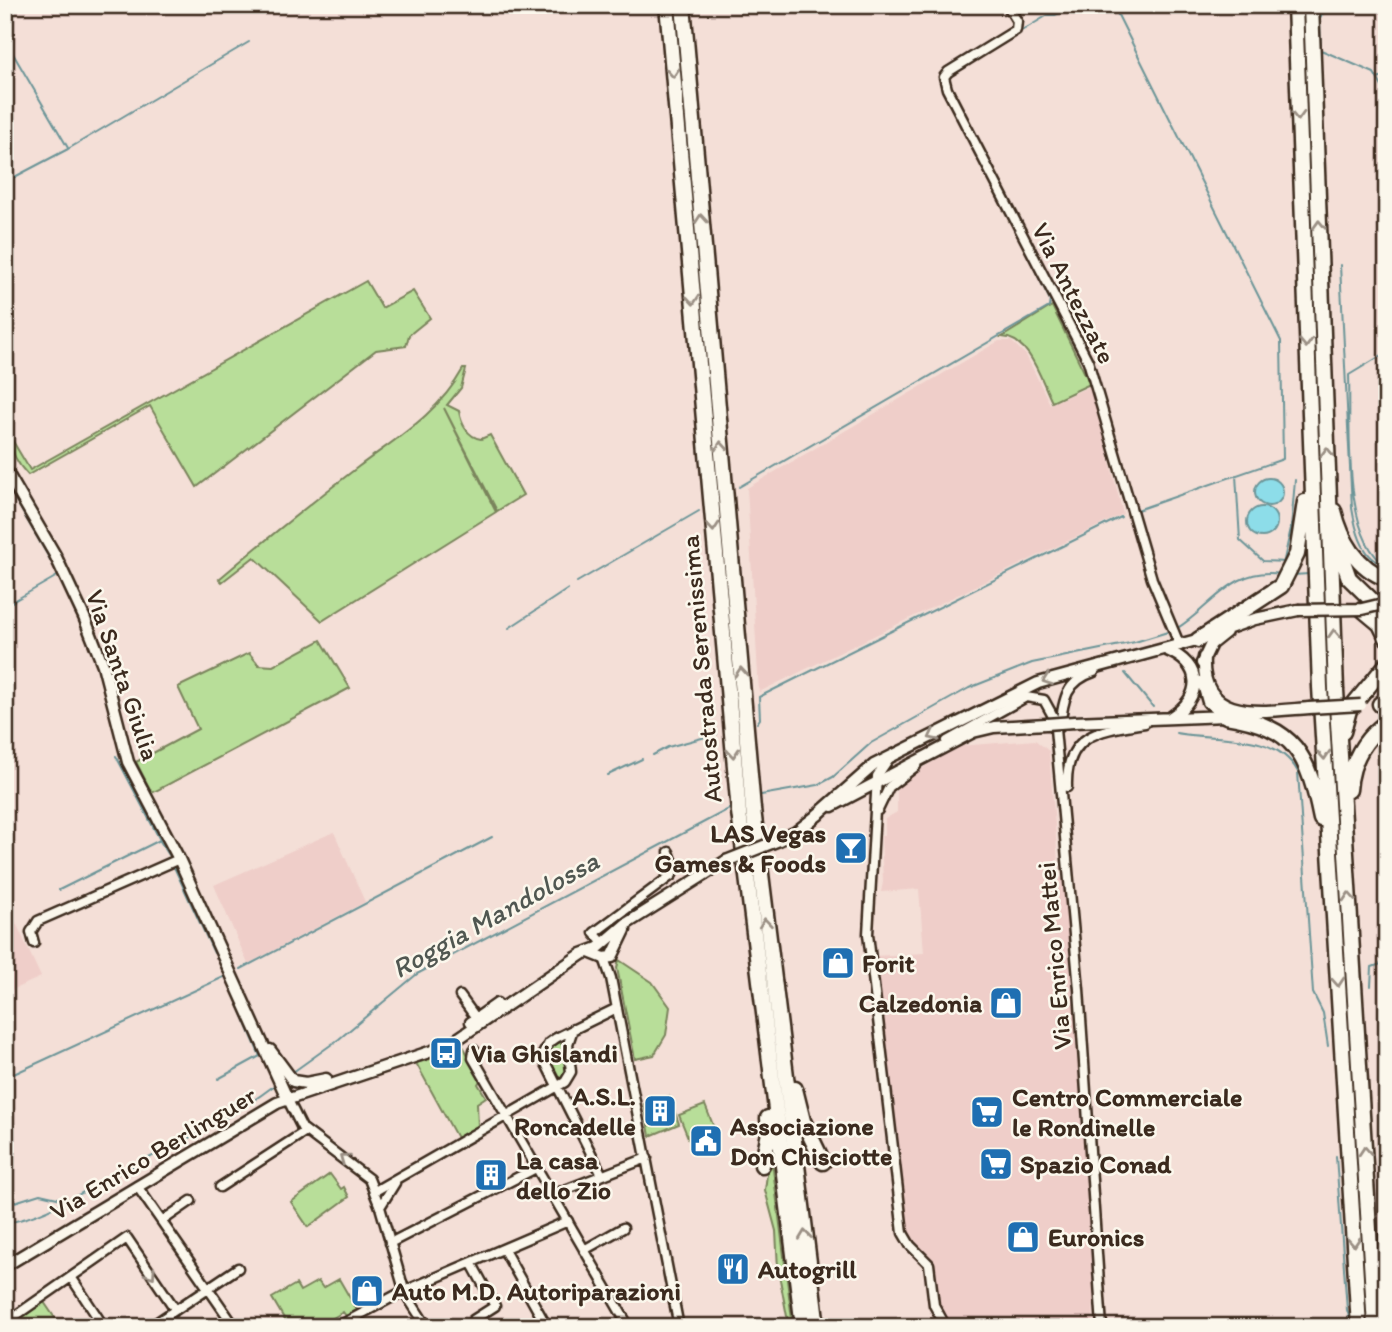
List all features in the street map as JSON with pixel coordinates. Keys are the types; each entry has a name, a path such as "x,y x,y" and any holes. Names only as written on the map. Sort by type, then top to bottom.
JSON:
{"highway":[{"name":"Autostrada Serenissima","path":"667,5 738,799 817,1327"},
{"name":"Autostrada Serenissima","path":"683,5 753,809 762,955 803,1327"},
{"path":"1295,5 1315,574 1359,1327"},
{"path":"1312,5 1327,478 1339,573 1341,761 1376,1327"},
{"path":"1198,640 1244,607 1276,591 1289,573 1297,554 1311,470"},
{"path":"1327,478 1342,536 1352,552 1376,573"},
{"path":"1339,573 1387,615"},
{"path":"1362,608 1380,624 1387,638"},
{"path":"1341,761 1344,721 1349,710 1387,664"},
{"path":"1226,716 1267,725 1283,734 1300,752 1311,775 1331,866"},
{"path":"1347,865 1353,767 1365,742 1387,722"},
{"path":"762,955 782,990 798,1104 823,1162"},
{"path":"762,955 753,996 769,1133 762,1165"}],"street":[{"name":"Via Antezzate","path":"1007,5 1017,21 1016,30 948,72 944,77 947,89 1088,361 1152,579 1178,641"},
{"name":"Via Santa Giulia","path":"5,469 55,555 85,617 103,665 128,762 179,859 287,1098"},
{"path":"262,1042 296,1082 343,1079 435,1051 604,950 634,919 726,861 796,832 862,774 1038,683 1167,650 1178,641 1198,640 1234,627 1298,610 1362,608 1387,603"},
{"path":"1226,716 1213,708 1205,695 1201,677 1204,657 1217,637 1234,627"},
{"path":"1079,989 1066,782 1069,765 1078,746 1100,730 1165,719 1190,701 1195,684 1189,665 1167,650"},
{"path":"1060,760 1062,710 1071,685 1086,675 1136,656"},
{"path":"1204,657 1205,678 1222,702 1237,710 1262,711"},
{"path":"927,754 997,711 1031,696 1044,700 1052,712 1060,760"},
{"path":"884,771 963,737 994,727 1226,716 1384,703"},
{"path":"875,816 884,795 894,781 963,737"},
{"path":"816,816 876,782 897,755"},
{"name":"Via Enrico Mattei","path":"1060,760 1079,989 1101,1327"},
{"path":"876,782 867,934 902,1229 907,1242 929,1264 934,1305 946,1327"},
{"path":"856,791 869,795 875,816"},
{"path":"669,852 674,865 672,875 594,933 604,950 611,978 679,1327"},
{"path":"34,943 32,932 38,921 179,859"},
{"path":"460,996 473,1026"},
{"path":"497,1003 473,1026 468,1043 474,1049 472,1055 629,1327"},
{"path":"602,1174 542,1056 549,1043 556,1038 617,1008"},
{"path":"375,1191 508,1116 569,1077 571,1072 568,1044 573,1029"},
{"path":"556,1038 568,1044"},
{"name":"Via Enrico Berlinguer","path":"5,1266 287,1098 343,1079"},
{"path":"287,1098 296,1120 306,1131 360,1170 375,1191 405,1293 427,1327"},
{"path":"220,1187 306,1131"},
{"path":"552,1195 647,1158"},
{"path":"390,1243 536,1168"},
{"path":"380,1207 397,1180"},
{"path":"137,1186 234,1327"},
{"path":"162,1221 191,1201"},
{"path":"337,1327 405,1293 568,1221"},
{"path":"584,1250 623,1228"},
{"path":"5,1323 127,1238 175,1310"},
{"path":"504,1250 547,1327"},
{"path":"472,1264 495,1306 473,1321"},
{"path":"150,1327 237,1268"},
{"path":"71,1277 104,1327"}],"shaded area":[{"path":"999,341 1011,341 1026,355 1050,404 1091,386 1123,514 759,692 747,488"},
{"path":"1035,740 1049,751 1059,875 1065,882 1094,1276 1093,1327 950,1327 939,1309 934,1270 910,1241 906,1232 875,956 924,953 919,889 881,892 881,836 885,836 885,819 897,812 897,785 901,781 959,746"},
{"path":"334,832 365,902 248,964 214,885"},
{"path":"11,912 41,977 5,993 5,915"}],"green space":[{"path":"366,281 382,308 413,291 430,318 409,335 406,346 376,350 197,487 150,406 28,475 15,458 11,438 30,470"},
{"path":"1052,306 1090,384 1052,402 1027,352 1012,339 1002,337"},
{"path":"463,369 466,369 461,388 447,405 459,411 463,425 476,438 490,435 523,495 497,511 444,408 496,512 322,621 254,557 222,582 219,579 323,494 416,424 442,399"},
{"path":"321,640 350,688 152,793 136,762 198,729 178,687 249,653 259,665 273,666"},
{"path":"619,960 652,982 670,1007 666,1035 654,1055 635,1059 617,968"},
{"path":"558,1041 566,1048 567,1071 560,1081 546,1053"},
{"path":"463,1046 481,1079 478,1084 486,1097 477,1103 478,1126 457,1138 416,1063 445,1055 446,1057"},
{"path":"669,1096 679,1124 650,1136 644,1104"},
{"path":"705,1105 715,1130 689,1140 679,1115"},
{"path":"769,1159 773,1169 793,1327 789,1327 778,1269 776,1231 765,1190"},
{"path":"330,1174 341,1189 344,1187 349,1197 308,1227 291,1202"},
{"path":"339,1279 357,1310 346,1316 343,1312 318,1327 289,1327 272,1298 296,1284 300,1291 318,1281 323,1288"},
{"path":"44,1302 61,1327 7,1327"}],"water":[{"path":"1269,478 1279,482 1283,492 1279,502 1269,506 1259,502 1255,492 1259,482"},
{"path":"1262,507 1268,508 1276,516 1276,528 1268,536 1262,537 1256,536 1248,528 1247,522 1248,516 1256,508"}],"waterway":[{"path":"1018,33 1048,15 1080,5"},
{"path":"1113,5 1281,341 1283,459 1137,510"},
{"path":"1327,5 1320,19 1321,50 1374,73 1387,95"},
{"path":"5,40 68,148"},
{"path":"5,182 68,149 249,42"},
{"path":"1378,79 1387,75"},
{"path":"739,487 1049,307 1050,300 941,83"},
{"path":"1340,265 1352,508 1364,547 1368,554 1381,563"},
{"path":"1387,352 1349,375 1350,450 1355,506 1362,531 1372,552 1387,566"},
{"path":"1236,475 1240,540 1263,561 1287,562"},
{"path":"1282,569 1291,528 1295,480"},
{"path":"5,482 59,575 5,606"},
{"path":"577,582 699,511"},
{"path":"757,723 760,719 759,697 1121,517"},
{"name":"Roggia Mandolossa","path":"1176,629 1236,582 1264,573 1281,574"},
{"name":"Roggia Mandolossa","path":"1293,575 1309,574"},
{"path":"509,628 568,589"},
{"name":"Roggia Mandolossa","path":"761,795 818,785 833,777 871,743 969,688 1032,663 1135,642 1171,631"},
{"path":"1125,673 1153,707"},
{"path":"1176,733 1260,743 1275,749 1288,759 1298,772 1313,993 1323,1013 1328,1046"},
{"path":"653,755 668,747 717,734"},
{"path":"59,890 160,840 116,756"},
{"path":"608,775 642,759"},
{"name":"Roggia Mandolossa","path":"293,1072 339,1039 417,974 729,809"},
{"path":"241,969 492,837"},
{"path":"160,841 169,855"},
{"path":"174,867 214,953"},
{"path":"1371,986 1372,967 1387,962"},
{"path":"5,1078 226,976"},
{"path":"218,1079 260,1056 226,976"},
{"name":"Roggia Mandolossa","path":"5,1223 20,1220 62,1203 218,1122 275,1085"},
{"path":"1336,1156 1347,1310 1352,1326"},
{"path":"5,1205 40,1194 66,1200"}],"place":[{"name":"LAS Vegas Games & Foods","path":"851,848"},
{"name":"Forit","path":"838,963"},
{"name":"Calzedonia","path":"1006,1003"},
{"name":"Via Ghislandi","path":"446,1053"},
{"name":"A.S.L. Roncadelle","path":"660,1111"},
{"name":"Centro Commerciale le Rondinelle","path":"987,1112"},
{"name":"Associazione Don Chisciotte","path":"706,1141"},
{"name":"Spazio Conad","path":"996,1164"},
{"name":"La casa dello Zio","path":"491,1175"},
{"name":"Euronics","path":"1023,1237"},
{"name":"Autogrill","path":"733,1269"},
{"name":"Auto M.D. Autoriparazioni","path":"367,1291"}]}
